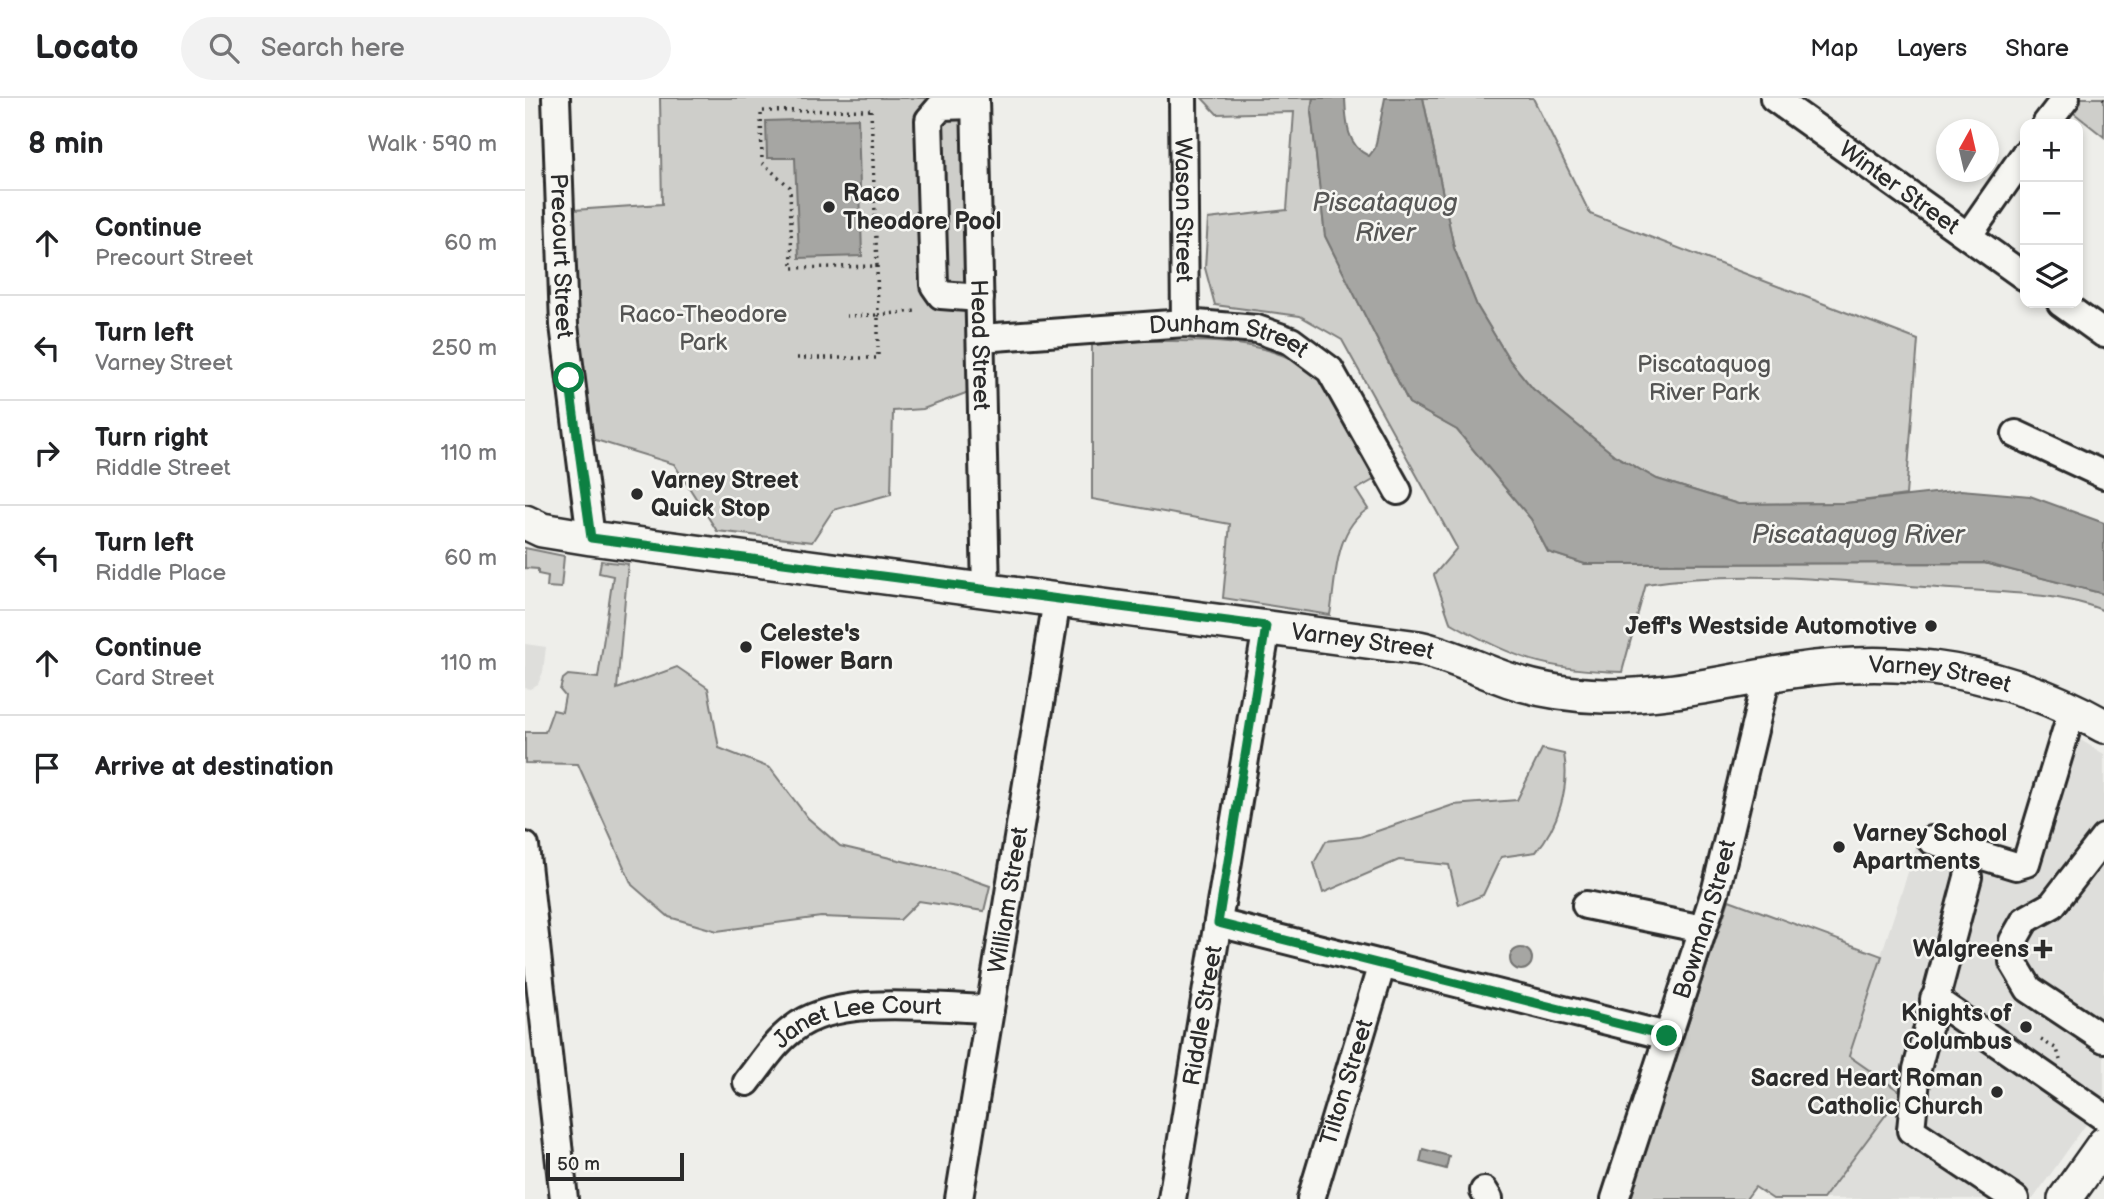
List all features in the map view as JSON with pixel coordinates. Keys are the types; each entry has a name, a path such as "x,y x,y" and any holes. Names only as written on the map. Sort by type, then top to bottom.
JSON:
{"main road":[{"name":"Varney Street","path":"525,523 542,530 591,538 1419,648 1510,681 1579,694 1634,695 1856,664 1932,666 2014,684 2073,708 2104,726"},
{"path":"2066,1199 2104,1144"}],"street":[{"name":"Precourt Street","path":"556,98 564,325 591,538"},
{"name":"Wason Street","path":"1183,98 1185,323"},
{"name":"Winter Street","path":"1774,98 2020,273"},
{"path":"2050,119 2066,98"},
{"path":"975,101 941,106 929,120 934,285 941,295 980,298"},
{"name":"Head Street","path":"975,101 986,591"},
{"path":"1968,236 2020,161"},
{"path":"2068,308 2104,334"},
{"name":"Dunham Street","path":"981,338 1185,323 1257,330 1291,341 1330,370 1398,491"},
{"path":"2016,434 2104,475"},
{"name":"William Street","path":"959,1199 1057,600"},
{"name":"Riddle Street","path":"1172,1199 1266,626"},
{"name":"Bowman Street","path":"1615,1199 1703,929 1738,804 1767,676"},
{"path":"1931,840 2016,866 2026,863 2073,708"},
{"path":"2104,838 2052,905 2025,920 2013,942 2013,962 2029,989 2104,1039"},
{"path":"525,846 564,1199"},
{"path":"1968,877 1917,1069 1911,1130 2015,1199"},
{"path":"1586,905 1703,929"},
{"path":"1218,923 1667,1036"},
{"name":"Tilton Street","path":"1311,1199 1383,964"},
{"path":"1934,999 2104,1117"},
{"name":"Janet Lee Court","path":"747,1082 777,1043 796,1026 831,1012 867,1007 990,1009"}],"path":[{"path":"797,358 878,358 877,267 871,110 761,111 762,163 790,187 792,268 877,267"},
{"path":"846,317 915,311"}],"shaded area":[{"path":"525,644 546,647 543,672 538,684 530,689 525,688"},
{"path":"2059,727 2104,754 2104,1099 2033,1199 1823,1199 1902,1093 1848,1057 1923,826 2019,854"}],"green space":[{"name":"Raco-Theodore Park","path":"660,98 962,98 974,390 923,409 893,411 891,494 833,510 812,542 717,531 674,464 589,438 578,354 574,210 662,204"},
{"path":"1202,98 1313,98 1311,111 1325,236 1409,403 1457,430 1531,519 1548,552 1585,564 1984,563 2104,594 2104,611 2069,600 2029,594 1799,578 1684,579 1646,584 1622,672 1572,669 1532,660 1493,645 1450,622 1434,575 1457,548 1342,340 1300,316 1215,305 1205,268 1208,219 1287,210 1294,112 1217,114"},
{"name":"Piscataquog River Park","path":"1423,98 1533,98 1590,214 1918,340 1906,495 1846,503 1738,504 1657,479 1614,455 1533,389 1510,361 1477,306 1454,248"},
{"path":"2055,98 2104,98 2104,137"},
{"path":"1139,341 1212,342 1261,348 1305,367 1324,383 1338,402 1382,475 1356,490 1368,509 1357,518 1343,543 1330,615 1223,598 1230,524 1092,499 1092,345"},
{"path":"525,548 564,556 561,588 547,587 548,576 538,574 538,569 525,568"},
{"path":"601,561 628,564 617,689 677,667 708,688 719,748 770,768 808,818 840,846 953,873 990,886 984,911 919,901 900,920 821,917 717,931 669,917 632,885 578,764 525,763 525,732 545,732 553,710 562,712 565,696 560,690 563,679 568,675 598,678 613,576 599,573"},
{"path":"1542,749 1564,754 1564,793 1556,819 1536,852 1501,857 1483,895 1459,905 1449,865 1399,860 1323,893 1314,863 1326,841 1360,837 1453,805 1517,800"},
{"path":"1729,900 1882,956 1849,1056 1902,1093 1823,1199 1773,1199 1755,1187 1746,1199 1629,1199"}],"water":[{"name":"Piscataquog River","path":"1313,98 1345,98 1349,132 1361,152 1369,156 1375,148 1385,98 1423,98 1454,248 1477,306 1510,361 1533,389 1614,455 1657,479 1738,504 1846,503 1961,490 2030,496 2104,523 2104,594 1984,563 1585,564 1548,552 1531,519 1457,430 1409,403 1325,236 1311,111"},
{"name":"Raco Theodore Pool","path":"858,118 862,256 799,258 795,158 767,158 766,121"},
{"path":"1521,948 1529,951 1532,959 1529,967 1521,970 1513,967 1510,959 1513,951"},
{"path":"1423,1149 1449,1156 1446,1169 1420,1162"}],"place":[{"name":"Raco Theodore Pool","path":"829,207"},
{"name":"Varney Street Quick Stop","path":"637,494"},
{"name":"Jeff's Westside Automotive","path":"1931,626"},
{"name":"Celeste's Flower Barn","path":"746,647"},
{"name":"Varney School Apartments","path":"1839,847"},
{"name":"Walgreens","path":"2043,949"},
{"name":"Knights of Columbus","path":"2026,1027"},
{"name":"Sacred Heart Roman Catholic Church","path":"1997,1092"}],"route":[{"path":"569,378 591,538 1266,626 1218,923 1667,1036"}]}
